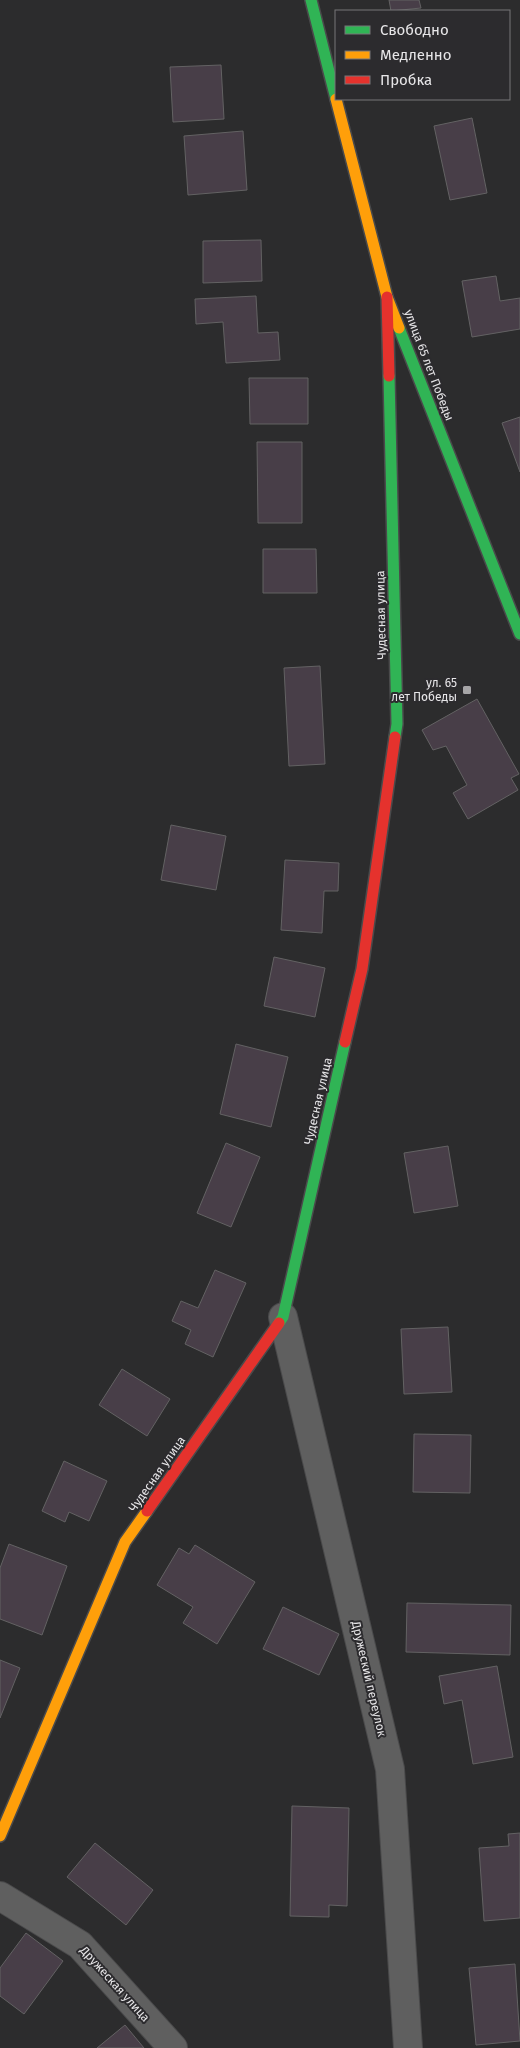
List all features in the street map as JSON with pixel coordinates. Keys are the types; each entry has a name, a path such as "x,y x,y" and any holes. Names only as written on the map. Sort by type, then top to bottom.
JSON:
{"street":[{"name":"улица 65 лет Победы","path":"311,0 335,95"},
{"name":"улица 65 лет Победы","path":"336,100 388,297 520,634"},
{"name":"Чудесная улица","path":"0,1836 125,1542 283,1317 362,969 398,724 388,297"},
{"name":"Дружеский переулок","path":"283,1317 390,1769 408,2048"},
{"name":"Дружеская улица","path":"0,1896 80,1945 172,2048"}],"building":[{"path":"389,0 419,0 421,8 401,10 391,10"},
{"path":"221,65 224,119 173,122 170,67"},
{"path":"472,118 487,193 450,200 434,126"},
{"path":"243,131 247,190 188,195 184,136"},
{"path":"261,240 262,281 203,283 203,241"},
{"path":"496,276 500,301 520,298 520,329 472,337 462,281"},
{"path":"256,296 258,333 278,332 280,360 226,363 223,322 196,324 195,299"},
{"path":"249,378 308,378 308,424 250,424"},
{"path":"520,417 520,472 502,423"},
{"path":"257,442 302,442 302,523 258,523"},
{"path":"263,549 316,549 317,593 263,593"},
{"path":"320,666 325,764 289,766 284,668"},
{"path":"477,699 519,774 511,778 518,790 468,819 453,793 467,785 446,746 433,750 422,730"},
{"path":"171,825 226,836 216,890 161,880"},
{"path":"285,860 339,863 338,891 324,891 322,933 281,930"},
{"path":"274,957 325,968 315,1017 264,1006"},
{"path":"236,1044 288,1057 271,1127 220,1114"},
{"path":"226,1143 260,1157 231,1227 197,1213"},
{"path":"448,1146 458,1206 414,1213 404,1153"},
{"path":"215,1270 246,1283 213,1357 185,1344 191,1330 172,1321 181,1301 198,1308"},
{"path":"448,1327 452,1392 404,1394 401,1329"},
{"path":"122,1369 170,1399 147,1436 99,1405"},
{"path":"414,1434 471,1435 470,1493 413,1492"},
{"path":"64,1461 107,1481 89,1521 69,1512 65,1522 42,1511"},
{"path":"9,1544 67,1566 42,1635 0,1619 0,1568"},
{"path":"195,1545 255,1582 217,1644 183,1623 193,1607 157,1585 179,1548 189,1554"},
{"path":"407,1603 511,1605 510,1655 406,1652"},
{"path":"283,1607 339,1634 319,1675 263,1649"},
{"path":"0,1660 20,1668 0,1718"},
{"path":"497,1666 513,1757 473,1764 462,1700 444,1704 439,1676"},
{"path":"292,1806 349,1808 347,1906 329,1905 329,1917 290,1916"},
{"path":"520,1833 520,1918 484,1921 479,1848 509,1846 508,1834"},
{"path":"95,1843 153,1890 126,1925 67,1877"},
{"path":"26,1933 63,1961 24,2014 0,1996 0,1968"},
{"path":"515,1964 520,2041 476,2045 469,1968"},
{"path":"125,2025 144,2048 97,2048"}],"traffic: fast":[{"path":"311,0 335,95"},
{"path":"399,328 520,634"},
{"path":"389,376 397,724 395,737"},
{"path":"279,1323 283,1317 345,1042"}],"traffic: slow":[{"path":"336,100 387,297 399,328"},
{"path":"0,1836 125,1542 147,1511"}],"traffic: jam":[{"path":"387,297 389,376"},
{"path":"345,1042 362,969 395,737"},
{"path":"147,1511 279,1323"}],"place":[{"name":"ул. 65 лет Победы","path":"467,690"}]}
